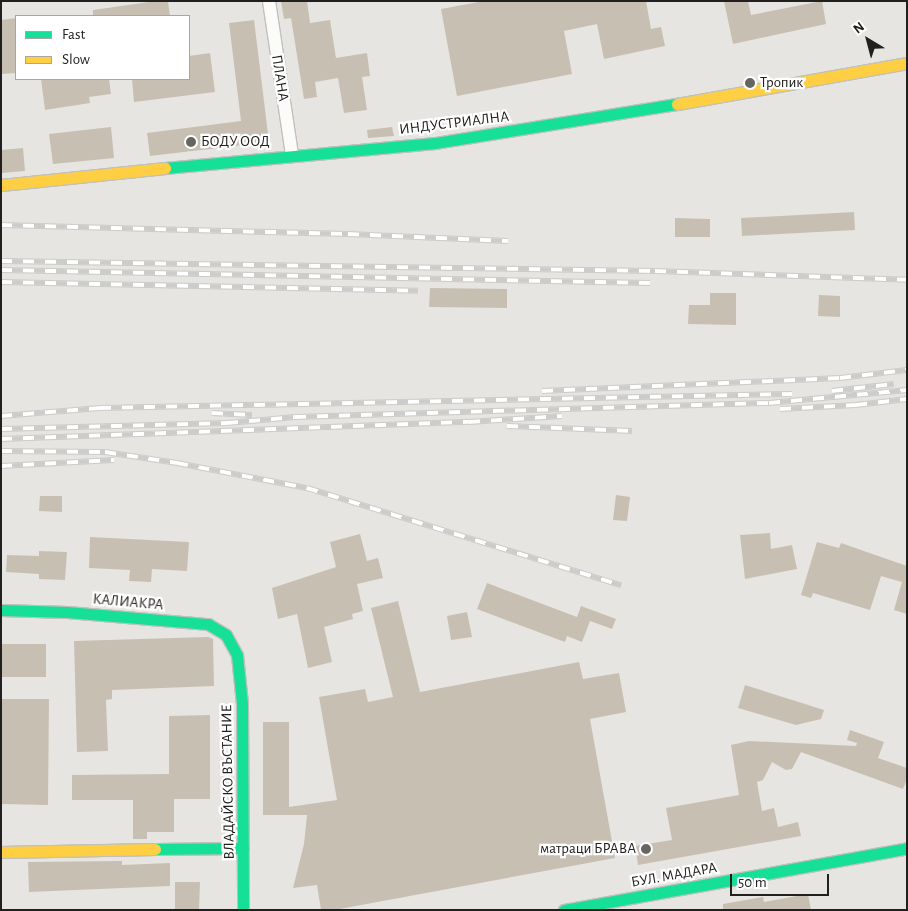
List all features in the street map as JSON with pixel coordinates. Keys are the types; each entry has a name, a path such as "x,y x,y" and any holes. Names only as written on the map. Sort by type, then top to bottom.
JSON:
{"street":[{"name":"ПЛАНА","path":"269,1 292,155"},
{"name":"ИНДУСТРИАЛНА","path":"1,185 292,155 435,143 710,99 907,63"},
{"name":"КАЛИАКРА","path":"1,610 67,612 208,624 226,635 236,655"},
{"name":"ВЛАДАЙСКО ВЪСТАНИЕ","path":"236,655 242,704 243,910"},
{"path":"1,852 243,848"},
{"name":"БУЛ. МАДАРА","path":"564,910 907,848"}],"building":[{"path":"168,1 170,15 93,15 93,10"},
{"path":"281,1 307,1 310,23 330,20 336,58 367,53 370,76 362,77 367,110 344,113 338,78 315,82 317,97 304,99 291,18 284,19"},
{"path":"484,1 646,1 651,29 661,27 665,46 604,59 597,24 564,31 572,74 457,96 441,9"},
{"path":"724,1 748,1 751,15 822,1 826,24 733,44"},
{"path":"15,18 15,73 1,74 1,20"},
{"path":"254,20 269,142 150,156 147,133 241,121 229,23"},
{"path":"210,53 215,92 134,102 132,80 190,80 190,56"},
{"path":"41,80 109,80 111,94 89,97 90,103 45,110"},
{"path":"111,127 114,158 53,164 49,134"},
{"path":"392,127 394,136 368,138 367,130"},
{"path":"23,148 25,171 1,173 1,150"},
{"path":"854,212 855,230 742,236 741,218"},
{"path":"675,218 710,219 710,237 675,237"},
{"path":"430,288 507,289 507,308 429,307"},
{"path":"710,293 736,293 736,325 688,324 689,305 710,305"},
{"path":"819,295 840,296 840,317 818,316"},
{"path":"616,495 630,497 627,521 613,520"},
{"path":"40,496 62,496 62,512 39,511"},
{"path":"770,533 771,549 792,545 797,569 745,579 740,535"},
{"path":"360,534 367,561 378,558 383,578 357,584 363,611 352,614 353,619 324,627 332,662 308,668 297,614 278,619 272,588 336,567 330,542"},
{"path":"90,537 189,542 187,571 152,569 151,582 129,581 130,570 89,568"},
{"path":"817,542 839,548 841,543 907,566 907,614 894,610 902,582 881,576 870,610 813,593 811,598 801,595"},
{"path":"39,551 67,552 65,580 39,579 39,574 6,572 7,555 39,556"},
{"path":"487,583 577,617 581,606 616,619 612,629 590,621 582,642 567,636 565,642 477,609"},
{"path":"398,601 420,692 579,662 583,679 619,673 626,712 590,719 615,858 334,910 321,910 317,885 293,888 304,844 307,815 263,815 263,722 289,722 289,807 337,800 319,697 365,689 368,702 393,697 371,608"},
{"path":"467,612 472,637 451,640 447,616"},
{"path":"208,637 213,639 214,686 112,690 112,699 106,700 108,751 77,752 74,641"},
{"path":"1,644 46,644 46,677 1,677"},
{"path":"745,685 824,710 821,719 796,725 738,708"},
{"path":"1,699 49,699 48,805 1,804"},
{"path":"210,715 210,799 174,799 174,832 147,832 147,839 133,839 133,800 72,800 72,775 169,774 169,716"},
{"path":"850,730 884,742 878,758 907,768 907,779 903,789 801,752 792,769 786,770 772,762 763,780 757,782 762,811 774,808 778,827 798,822 801,836 638,865 635,846 672,840 666,808 739,795 731,745 749,741 856,746 857,743 847,740"},
{"path":"122,861 122,865 170,863 170,886 29,892 28,862"},
{"path":"175,882 200,882 199,910 175,910"},
{"path":"808,894 811,910 723,910 723,904 763,897 764,902"}],"railway":[{"path":"1,225 348,234 508,241"},
{"path":"1,261 655,271 907,280"},
{"path":"1,270 650,283"},
{"path":"1,282 418,291"},
{"path":"542,391 840,378 907,370"},
{"path":"832,391 894,384"},
{"path":"1,429 227,423 295,417 769,403 907,390"},
{"path":"1,416 100,408 792,394"},
{"path":"780,409 856,405 907,399"},
{"path":"212,413 252,415"},
{"path":"1,439 469,422 562,416"},
{"path":"507,426 632,431"},
{"path":"1,451 105,452 177,463 307,488 621,585"},
{"path":"1,466 114,460"}],"traffic: fast":[{"path":"165,168 435,143 677,104"},
{"path":"1,610 67,612 208,624 226,635 237,655 242,703 243,910"},
{"path":"155,849 243,848"},
{"path":"564,910 907,848"}],"traffic: slow":[{"path":"677,104 907,63"},
{"path":"1,185 165,168"},
{"path":"1,852 155,849"}],"place":[{"name":"Тропик","path":"750,83"},
{"name":"БОДУ ООД","path":"191,142"},
{"name":"матраци БРАВА","path":"646,849"}]}
